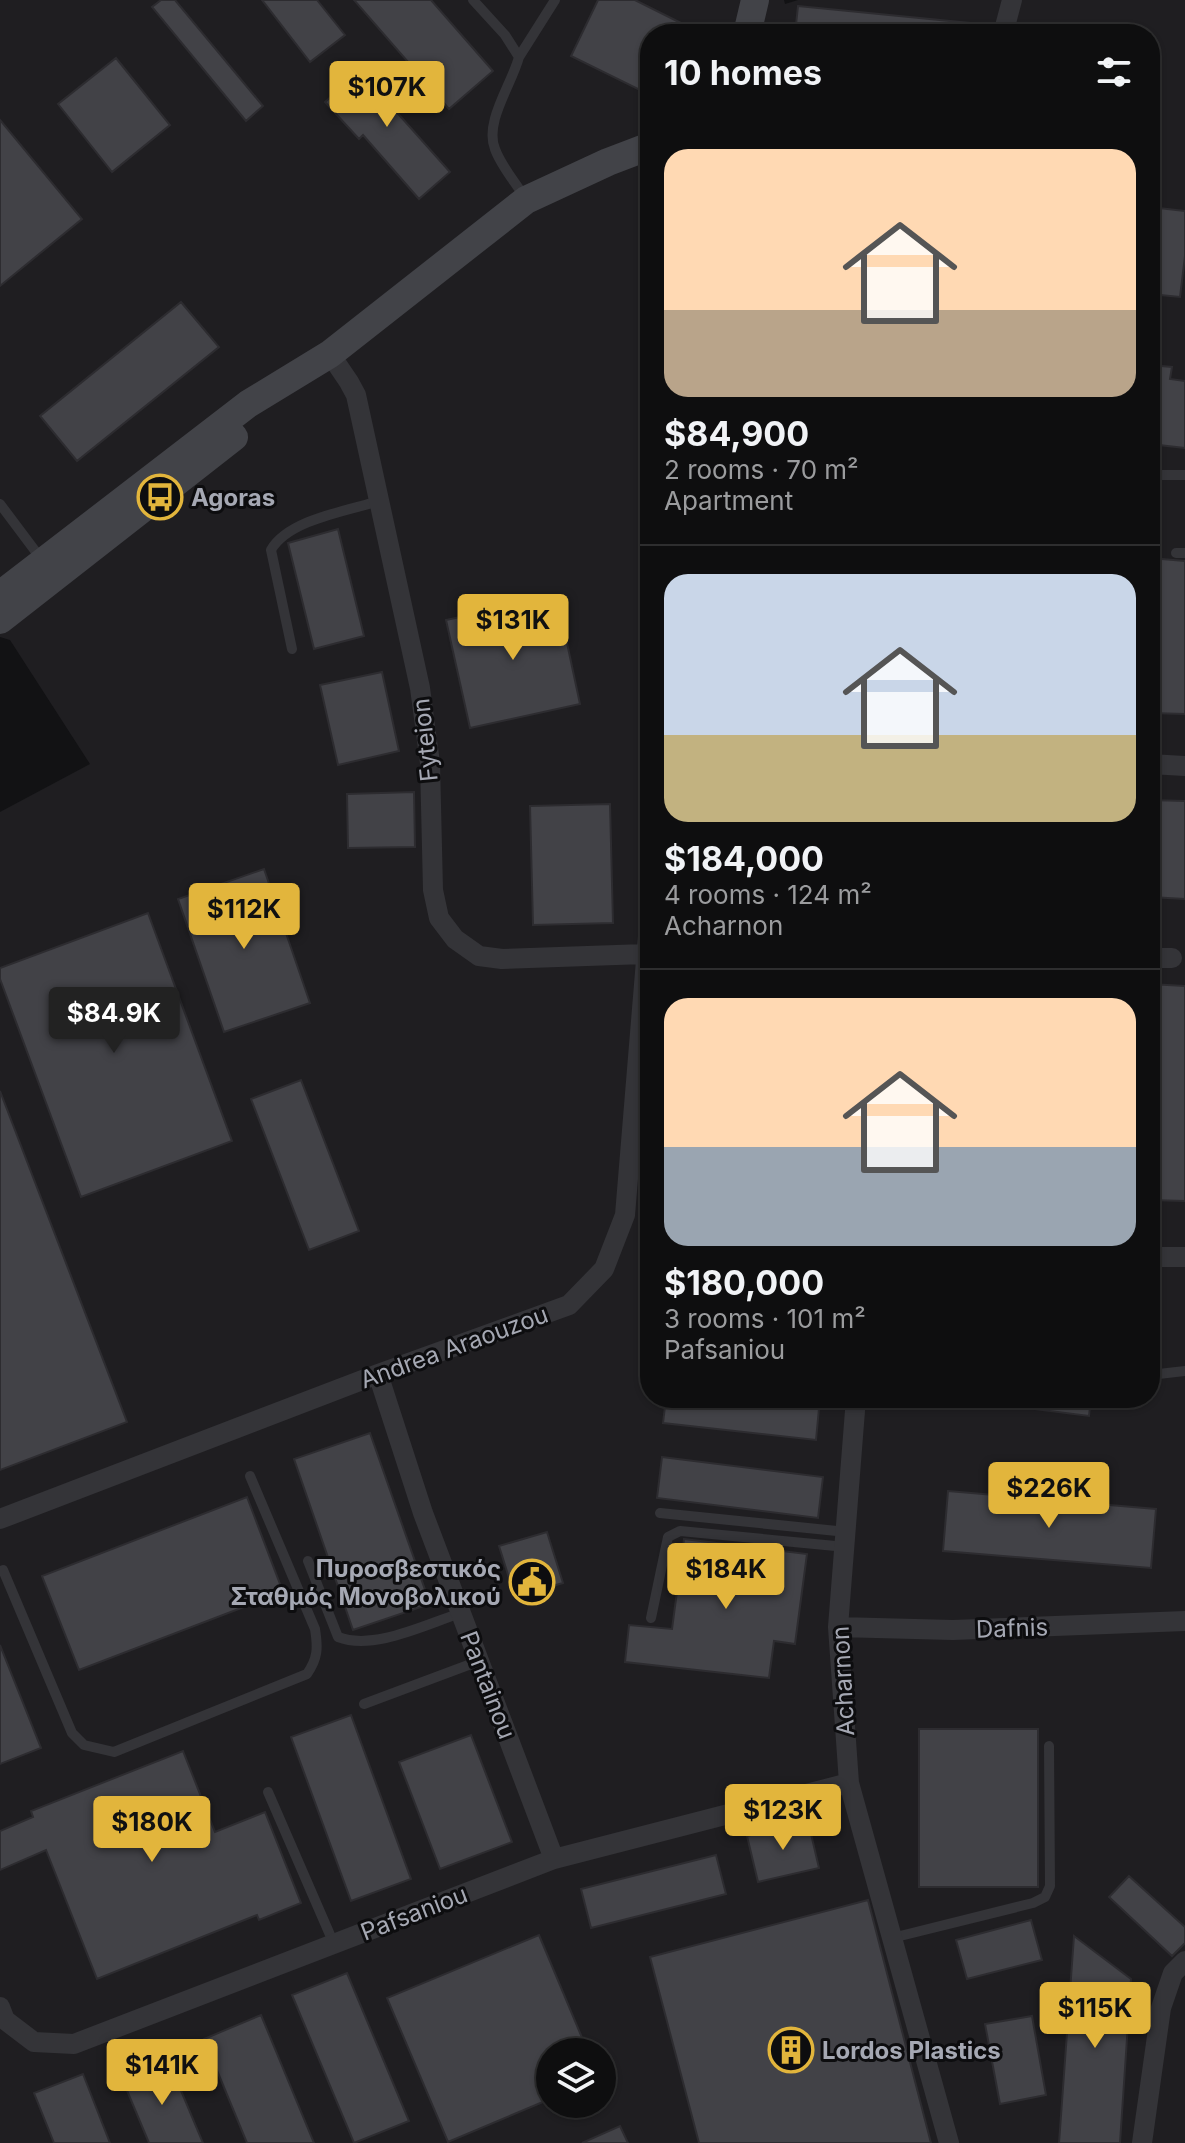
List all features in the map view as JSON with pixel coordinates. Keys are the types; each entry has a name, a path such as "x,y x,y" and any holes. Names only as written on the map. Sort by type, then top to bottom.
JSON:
{"main road":[{"path":"749,24 755,0"},
{"path":"0,595 248,404 330,354 526,200 640,150"},
{"path":"0,620 247,427 290,380"}],"street":[{"path":"1006,24 1012,0"},
{"name":"Fyteion","path":"330,354 356,395 420,688 430,763 433,890 439,918 455,939 479,956 502,959 640,954"},
{"path":"1160,765 1185,766"},
{"path":"1160,958 1172,958"},
{"name":"Andrea Araouzou","path":"0,1519 378,1374 569,1305 604,1269 625,1215 640,1019"},
{"path":"1160,1257 1185,1257"},
{"name":"Pantainou","path":"378,1374 423,1513 554,1859"},
{"name":"Acharnon","path":"855,1408 838,1627 849,1783 949,2143"},
{"name":"Dafnis","path":"838,1627 953,1630 1185,1621"},
{"name":"Pafsaniou","path":"0,2007 5,2020 34,2042 74,2044 554,1859 849,1783"},
{"path":"1142,2143 1161,2008 1173,1973 1185,1961"}],"lane":[{"path":"473,0 505,35 519,57"},
{"path":"526,200 494,148 493,131 498,108 514,78 519,57 555,0"},
{"path":"1160,475 1185,475"},
{"path":"292,649 271,550 278,537 295,527 379,501"},
{"path":"0,504 43,561"},
{"path":"1160,1374 1185,1371"},
{"path":"3,1570 72,1733 84,1745 114,1752 307,1674 315,1663 318,1650 315,1629 250,1476"},
{"path":"660,1513 846,1539"},
{"path":"651,1618 671,1533 846,1539"},
{"path":"308,1561 338,1637 348,1641 378,1640 461,1613"},
{"path":"364,1704 479,1661"},
{"path":"892,1938 1033,1903 1045,1897 1050,1886 1049,1746"},
{"path":"268,1792 334,1944"}],"shaded area":[{"path":"0,0 784,0 785,4 798,0 1185,0 1185,2143 0,2143 0,812 90,764 10,640 0,637"}],"building":[{"path":"161,0 175,0 263,106 246,121 152,7"},
{"path":"262,0 317,0 345,35 310,62"},
{"path":"354,0 431,0 493,71 449,109"},
{"path":"598,0 635,0 683,24 640,24 640,90 571,56"},
{"path":"798,6 980,24 796,24"},
{"path":"116,58 170,125 112,172 58,104"},
{"path":"370,62 403,99 393,108 450,172 419,199 363,135 359,139 325,102"},
{"path":"0,120 82,219 0,286"},
{"path":"1160,208 1185,211 1185,256 1180,297 1160,295"},
{"path":"181,302 219,347 77,461 40,416"},
{"path":"1160,366 1172,367 1170,379 1185,381 1185,448 1160,445"},
{"path":"338,529 364,636 314,649 288,543"},
{"path":"1160,559 1185,561 1185,714 1160,713"},
{"path":"557,596 580,704 470,728 446,620"},
{"path":"382,672 399,751 338,765 320,685"},
{"path":"414,792 415,847 348,848 347,794"},
{"path":"1160,800 1185,801 1185,899 1160,898"},
{"path":"610,804 613,923 533,925 530,806"},
{"path":"264,869 310,1003 224,1032 178,899"},
{"path":"148,913 232,1141 81,1197 0,979 0,968"},
{"path":"1160,985 1185,986 1185,1201 1160,1200"},
{"path":"301,1080 359,1231 309,1250 251,1099"},
{"path":"0,1091 127,1422 0,1470"},
{"path":"665,1408 819,1408 816,1440 663,1423"},
{"path":"1026,1408 1090,1408 1089,1416"},
{"path":"370,1433 430,1604 353,1630 294,1459"},
{"path":"662,1457 823,1477 818,1518 657,1498"},
{"path":"948,1491 1156,1509 1151,1568 943,1551"},
{"path":"247,1497 283,1592 79,1670 42,1576"},
{"path":"547,1532 563,1583 515,1597 499,1546"},
{"path":"684,1539 807,1554 795,1644 774,1641 769,1678 625,1662 629,1625 672,1629"},
{"path":"0,1645 41,1748 0,1764"},
{"path":"351,1715 411,1879 351,1901 291,1737"},
{"path":"919,1729 1038,1729 1038,1887 919,1887"},
{"path":"471,1735 512,1842 440,1869 399,1762"},
{"path":"183,1751 215,1832 265,1812 301,1903 259,1920 257,1915 97,1979 46,1850 0,1870 0,1831 33,1817 31,1811"},
{"path":"808,1821 819,1868 758,1882 747,1836"},
{"path":"716,1855 726,1894 591,1928 581,1889"},
{"path":"1129,1876 1185,1927 1185,1943 1172,1956 1109,1897"},
{"name":"Lordos Plastics","path":"868,1900 931,2143 699,2143 650,1957"},
{"path":"1031,1920 1042,1960 967,1979 956,1940"},
{"path":"539,1935 582,2038 536,2038 536,2105 448,2142 387,1998"},
{"path":"1074,1936 1131,1979 1120,2143 1059,2143"},
{"path":"347,1973 409,2121 354,2143 292,1995"},
{"path":"261,2015 314,2143 247,2143 204,2039"},
{"path":"1032,2016 1046,2095 1000,2104 985,2024"},
{"path":"169,2062 203,2143 149,2143 123,2081"},
{"path":"83,2074 110,2143 54,2143 34,2093"},
{"path":"620,2126 628,2143 582,2143"}],"place":[{"name":"Agoras","path":"160,497"},
{"name":"Πυροσβεστικός Σταθμός Μονοβολικού","path":"532,1582"},
{"name":"Lordos Plastics","path":"791,2050"}]}
